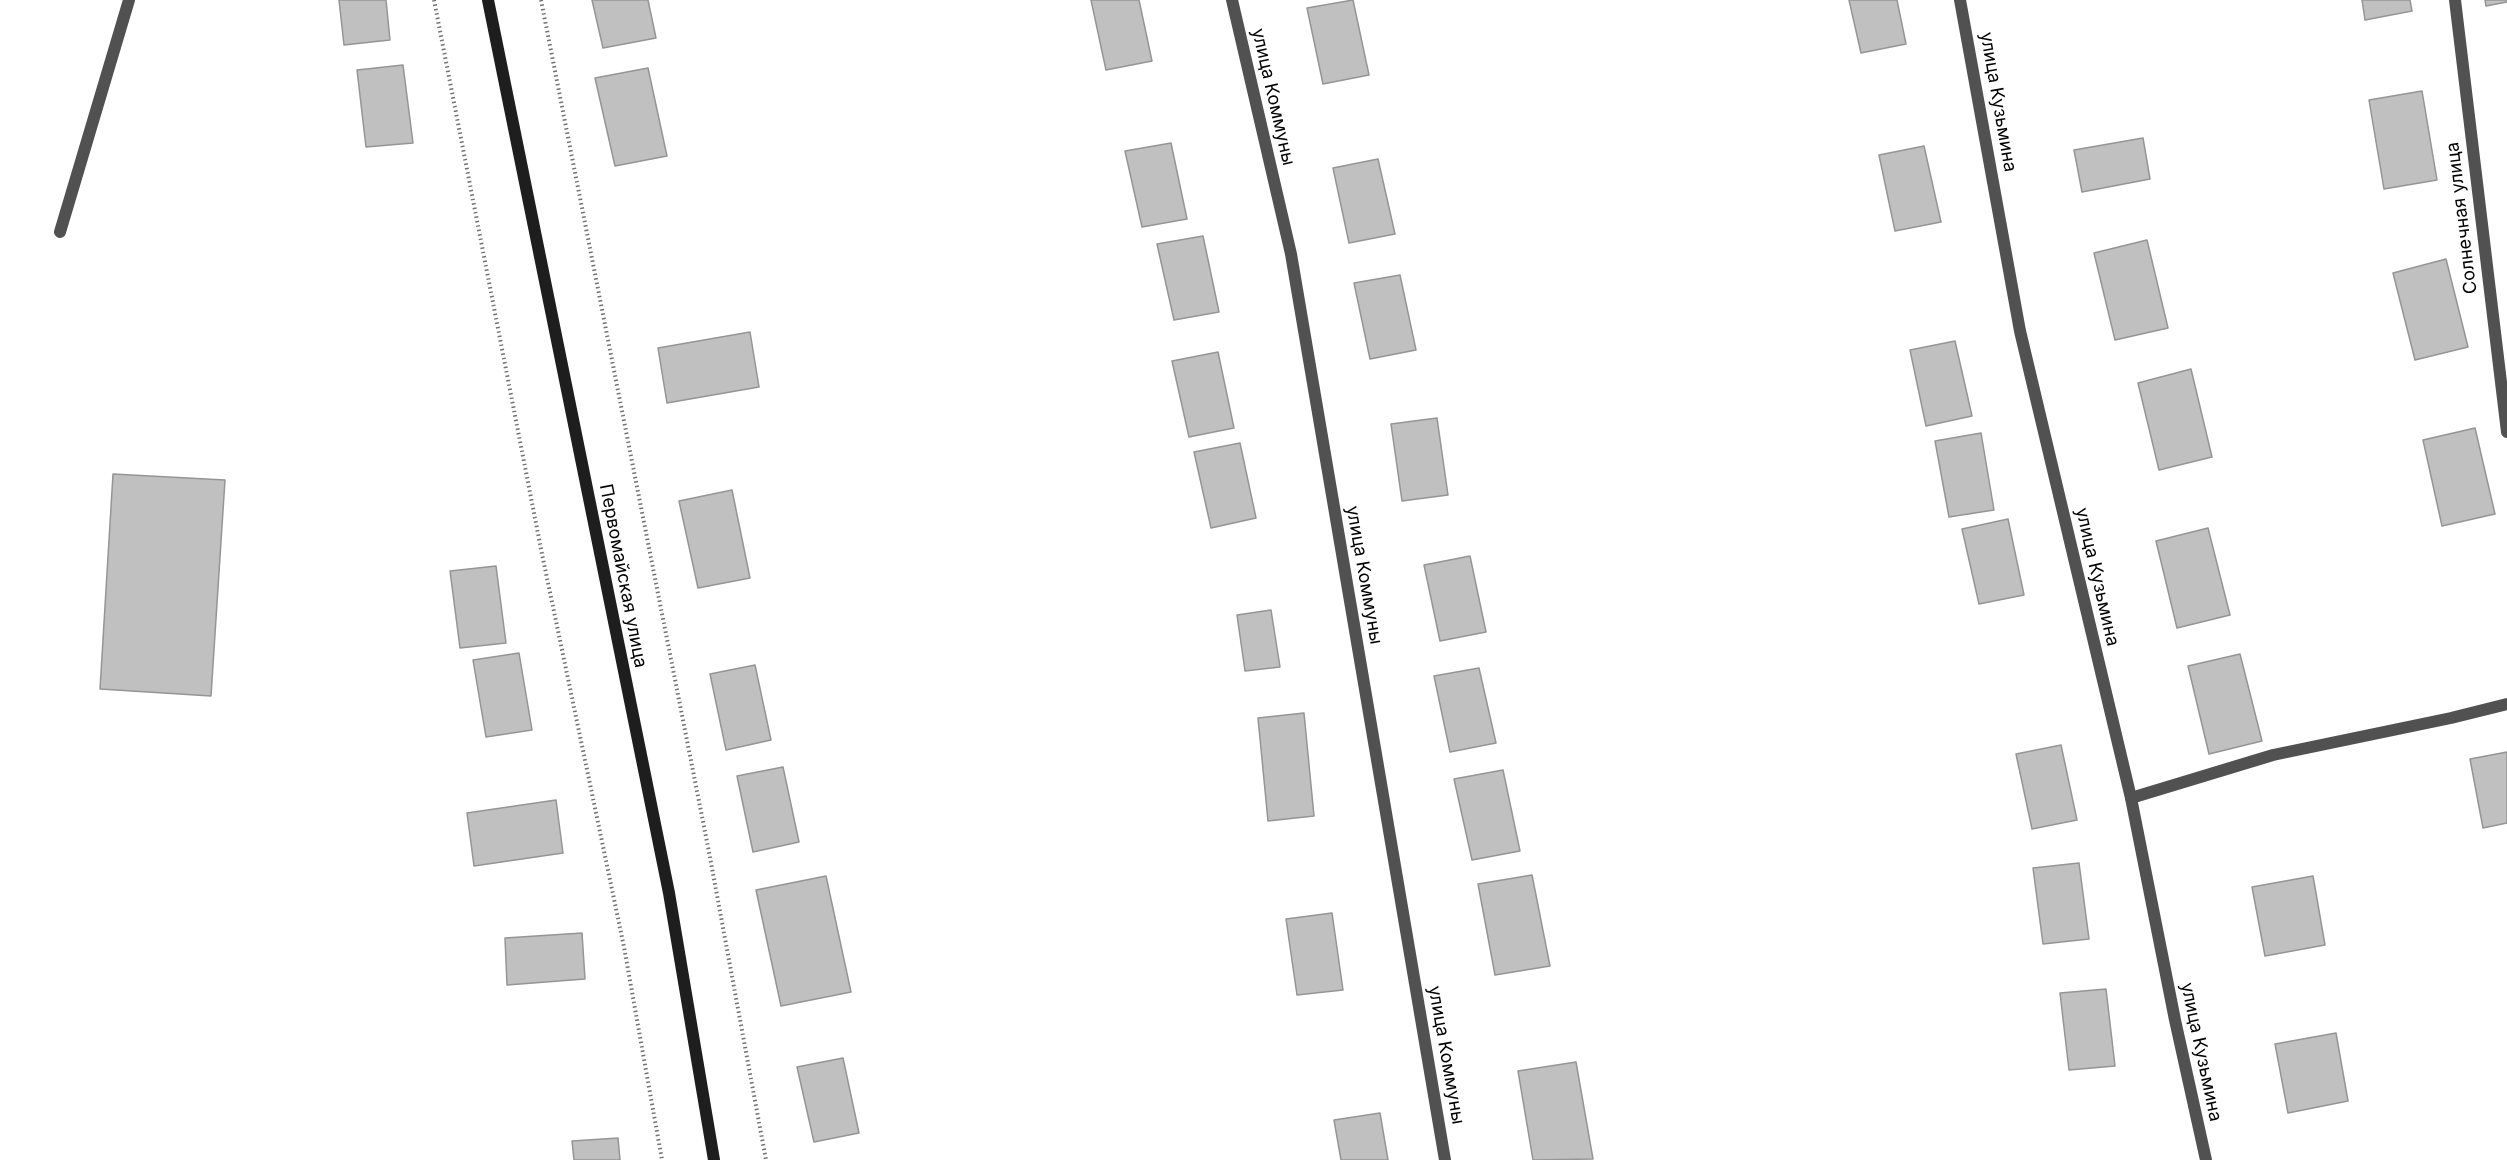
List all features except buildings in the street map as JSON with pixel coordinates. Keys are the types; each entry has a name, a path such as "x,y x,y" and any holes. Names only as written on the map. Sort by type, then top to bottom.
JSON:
{"main road":[{"name":"Первомайская улица","path":"488,0 669,893 714,1160"}],"street":[{"path":"60,232 129,0"},
{"name":"улица Коммуны","path":"1232,0 1291,254 1445,1160"},
{"name":"улица Кузьмина","path":"1960,0 2020,331 2131,798 2175,1020 2206,1160"},
{"name":"Солнечная улица","path":"2455,0 2507,432"},
{"path":"2131,798 2273,756 2507,704"}],"path":[{"path":"434,0 542,554 624,947 662,1160"},
{"path":"541,0 709,852 766,1160"}]}
